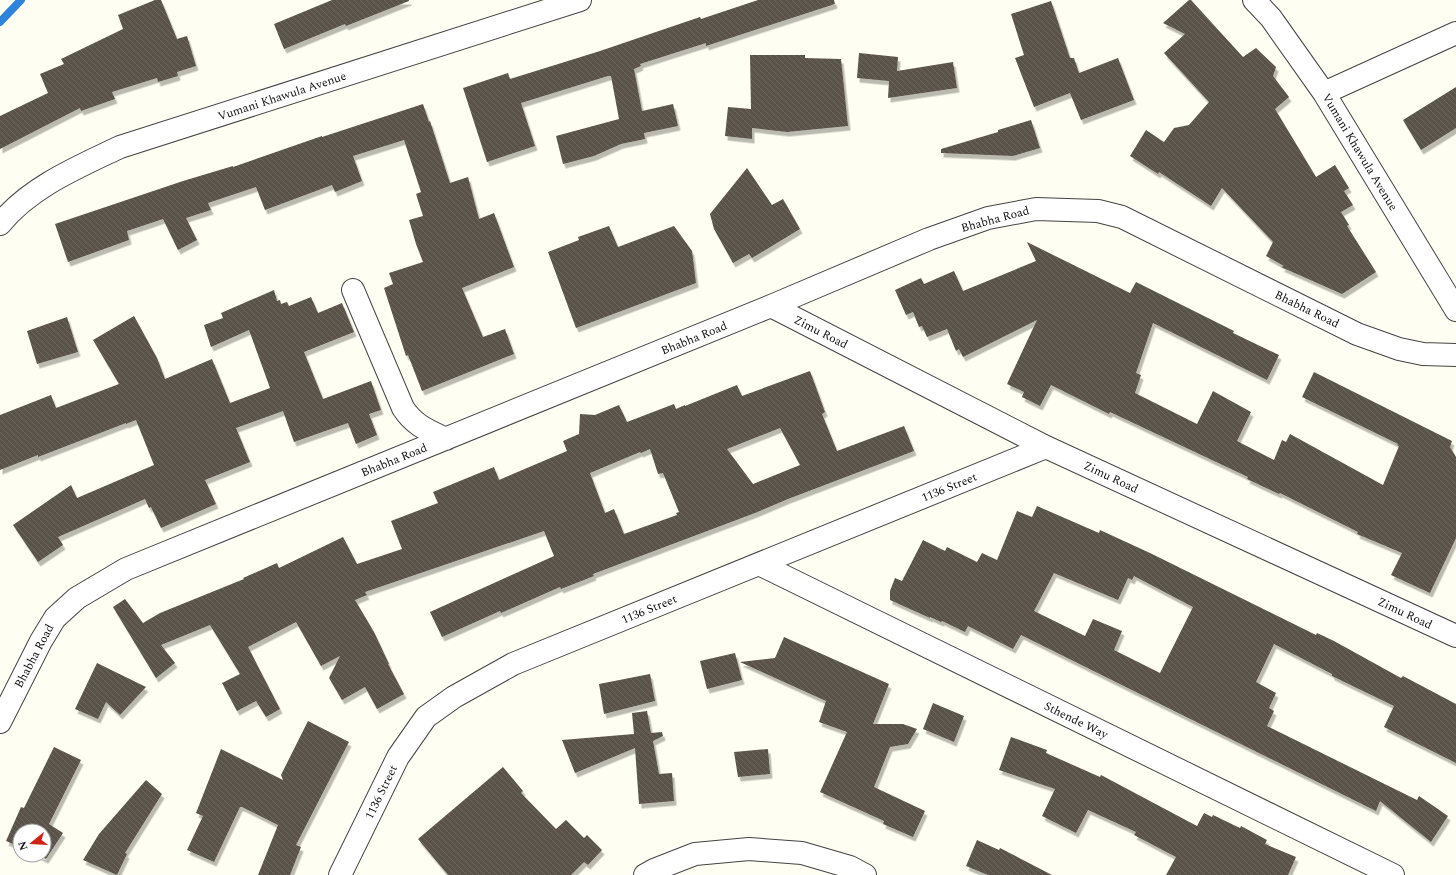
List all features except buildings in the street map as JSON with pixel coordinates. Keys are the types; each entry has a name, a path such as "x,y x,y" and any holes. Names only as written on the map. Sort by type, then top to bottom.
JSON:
{"street":[{"name":"Vumani Khawula Avenue","path":"0,224 26,198 67,172 120,147 580,0"},
{"name":"Vumani Khawula Avenue","path":"1254,0 1271,18 1324,93 1456,310"},
{"path":"1324,93 1456,33"},
{"name":"Bhabha Road","path":"2,714 41,640 55,618 77,598 126,569 771,306 928,239 988,218 1036,208 1098,210 1122,217 1357,334 1399,350 1423,354 1456,355"},
{"path":"353,290 403,408 409,418 418,425 446,439"},
{"name":"Zimu Road","path":"771,306 1046,447 1456,636"},
{"name":"1136 Street","path":"340,875 398,757 426,717 454,697 513,664 1046,447"},
{"name":"Sthende Way","path":"759,564 1394,875"},
{"path":"645,875 695,854 749,849 802,853 850,868 865,875"}],"waterway":[{"path":"0,22 21,0"}]}
